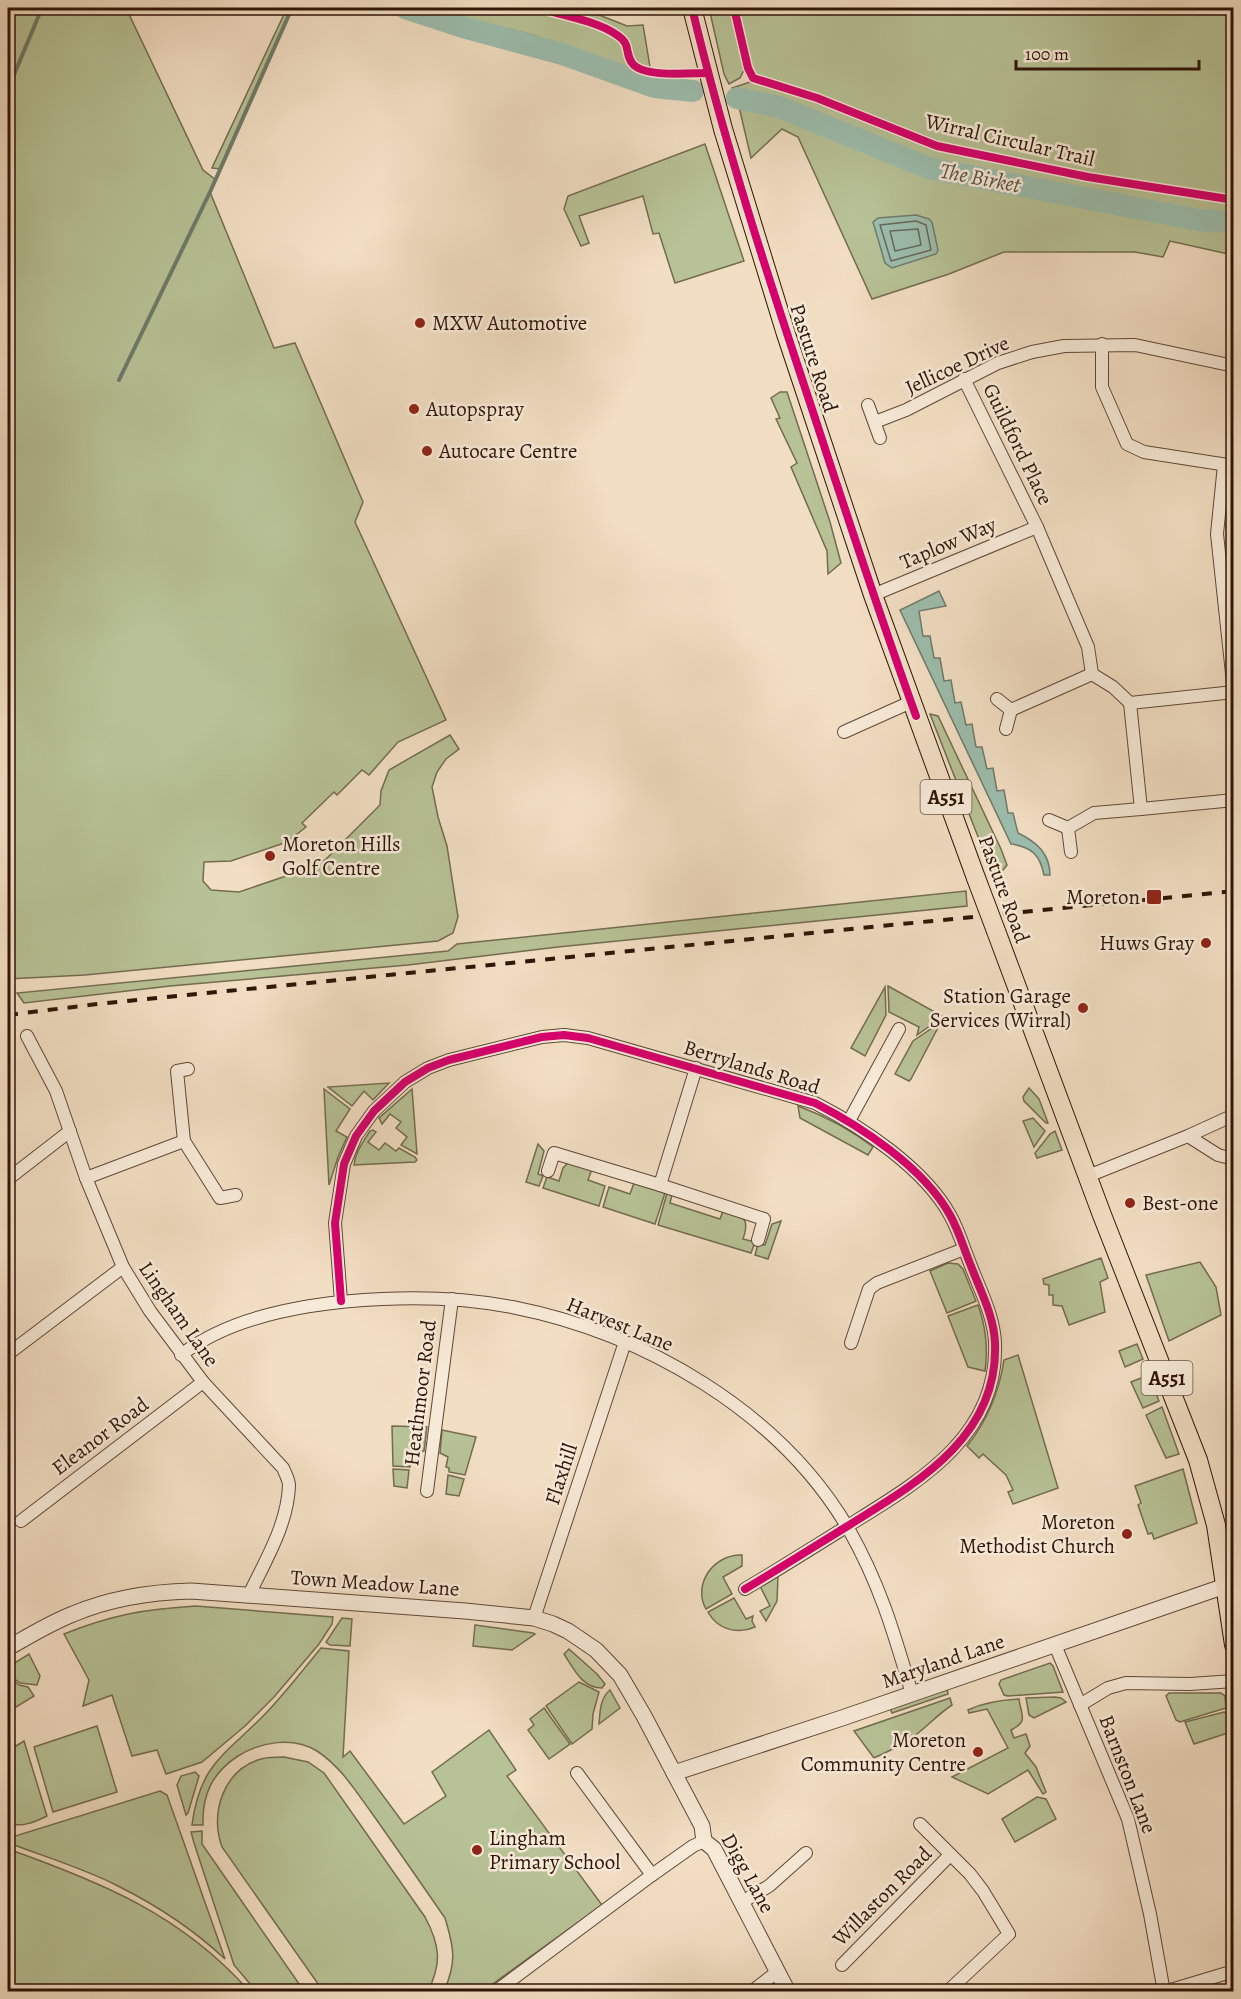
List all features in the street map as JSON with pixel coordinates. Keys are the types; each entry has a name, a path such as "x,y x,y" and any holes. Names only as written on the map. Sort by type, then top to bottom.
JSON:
{"main road":[{"name":"Pasture Road","path":"692,8 723,129 753,230 873,595 975,878 1197,1458 1216,1526 1233,1645"}],"street":[{"path":"1102,344 1102,387 1127,444 1144,452 1229,465 1216,534 1233,692 1130,703"},
{"name":"Jellicoe Drive","path":"875,422 906,410 998,363 1032,352 1065,346 1136,345 1233,366"},
{"name":"Guildford Place","path":"964,380 1037,527 1088,647 1092,674"},
{"path":"868,405 880,438"},
{"name":"Taplow Way","path":"873,595 1037,527"},
{"path":"1011,710 1092,674 1113,687 1130,703 1141,810"},
{"path":"997,699 1011,710"},
{"path":"844,732 911,702"},
{"path":"1006,729 1011,710"},
{"path":"1068,828 1094,813 1233,800"},
{"path":"1049,820 1068,828"},
{"path":"1068,828 1071,852"},
{"path":"849,1121 899,1029"},
{"name":"Berrylands Road","path":"341,1301 334,1223 344,1164 356,1137 367,1121 405,1082 428,1068 475,1052 553,1035 588,1038 815,1103 849,1121 879,1142 926,1183 949,1214 964,1249 988,1311 995,1342 993,1375 985,1403 964,1439 940,1462 902,1492 745,1589"},
{"name":"Lingham Lane","path":"27,1036 56,1091 86,1178 123,1267 181,1355 283,1468 289,1483 272,1548 249,1595"},
{"path":"660,1185 696,1068"},
{"path":"188,1069 177,1071 184,1141 220,1198 236,1195"},
{"path":"1088,1176 1188,1136 1233,1115"},
{"path":"8,1179 70,1131"},
{"path":"1188,1136 1218,1155 1233,1160"},
{"path":"86,1178 184,1141"},
{"path":"548,1171 554,1153 764,1219 758,1240"},
{"path":"851,1343 869,1289 877,1283 964,1249"},
{"path":"8,1354 123,1267"},
{"name":"Harvest Lane","path":"181,1355 197,1343 243,1324 289,1311 341,1301 410,1298 452,1299 513,1307 589,1328 624,1342 676,1368 743,1411 778,1441 814,1480 847,1526 881,1594 912,1694"},
{"name":"Heathmoor Road","path":"427,1491 452,1299"},
{"name":"Flaxhill","path":"534,1618 624,1342"},
{"name":"Eleanor Road","path":"21,1521 203,1382"},
{"name":"Maryland Lane","path":"674,1773 1055,1646 1225,1586"},
{"name":"Town Meadow Lane","path":"8,1648 75,1613 120,1599 191,1591 534,1618 568,1631 609,1661 644,1716 674,1773"},
{"name":"Barnston Lane","path":"1055,1646 1128,1819 1150,1914 1164,1992"},
{"path":"1080,1705 1108,1688 1126,1683 1190,1684 1233,1681"},
{"path":"577,1773 652,1875"},
{"name":"Digg Lane","path":"674,1773 702,1826 704,1841 714,1849 788,1992"},
{"path":"920,1824 970,1874 982,1889 1009,1934 947,1992"},
{"path":"495,1992 652,1875 693,1846 704,1841"},
{"path":"742,1902 770,1886 806,1853"},
{"name":"Willaston Road","path":"842,1965 950,1855"},
{"path":"1164,1992 1233,1971"},
{"path":"752,1992 777,1972"}],"shaded area":[{"path":"8,8 126,8 203,170 216,180 210,192 274,348 295,343 363,502 355,522 446,720 398,742 369,775 362,770 337,795 334,792 302,823 306,827 287,842 231,861 204,862 203,881 211,890 239,892 325,860 380,805 381,791 389,770 450,735 459,749 446,759 437,772 432,787 447,846 458,917 453,933 438,941 85,975 8,979"},
{"path":"285,8 292,8 220,169 212,168 286,10"},
{"path":"426,8 530,8 616,36 622,44 629,64 639,69 632,63 627,44 617,35 600,27 538,8 595,8 594,13 627,26 643,25 651,73 625,69 535,36"},
{"path":"709,8 731,8 744,70 740,78 729,84 724,74"},
{"path":"737,8 1233,8 1233,198 1127,182 936,142 805,91 755,77 750,67"},
{"path":"753,81 818,101 939,148 980,158 1170,193 1233,202 1233,255 1170,241 1163,257 1135,252 1004,252 949,274 872,299 798,137 782,129 751,158 737,98 732,88"},
{"path":"705,144 744,261 675,283 659,233 653,234 643,196 579,216 589,243 581,246 564,209 568,196"},
{"path":"780,392 787,392 830,522 841,563 828,574 827,551 791,467 797,463 776,419 780,418 771,398"},
{"path":"930,714 938,716 1001,849 1007,865 995,880"},
{"path":"966,891 967,906 558,947 408,965 170,986 24,1003 17,993 448,951 457,944"},
{"path":"888,986 942,1016 941,1018 917,1035 919,1027 889,1012"},
{"path":"885,987 886,1015 865,1056 851,1048"},
{"path":"941,1022 911,1079 909,1081 895,1074 913,1041"},
{"path":"389,1083 373,1100 364,1091 352,1106 328,1087"},
{"path":"1029,1088 1039,1099 1048,1123 1024,1101 1023,1097"},
{"path":"324,1089 350,1109 336,1131 347,1137 329,1185"},
{"path":"412,1089 417,1154 401,1145 407,1137 396,1128 401,1122 390,1114 382,1124 379,1118"},
{"path":"798,1106 837,1124 873,1147 868,1155 800,1118"},
{"path":"1033,1118 1045,1131 1034,1147 1023,1121"},
{"path":"373,1130 376,1132 368,1142 379,1150 385,1143 396,1151 399,1148 417,1160 415,1162 354,1165 360,1147"},
{"path":"1055,1131 1062,1150 1037,1158 1035,1153"},
{"path":"538,1144 544,1151 538,1174 543,1176 539,1186 526,1182"},
{"path":"568,1163 592,1169 588,1180 605,1186 599,1206 543,1188 547,1177 559,1181 563,1168"},
{"path":"634,1183 665,1193 655,1224 603,1207 609,1187 630,1194"},
{"path":"667,1193 672,1195 670,1203 720,1219 723,1211 740,1216 746,1226 743,1239 755,1242 751,1253 658,1225"},
{"path":"781,1221 768,1259 755,1255 758,1244 765,1245 772,1224"},
{"path":"1101,1258 1108,1278 1100,1282 1105,1312 1069,1325 1062,1306 1053,1305 1053,1295 1049,1295 1049,1285 1044,1284 1043,1279"},
{"path":"1200,1262 1216,1287 1221,1315 1169,1341 1146,1275"},
{"path":"948,1263 958,1264 963,1269 976,1301 947,1313 930,1271"},
{"path":"978,1305 986,1338 985,1371 968,1367 948,1316"},
{"path":"1137,1344 1143,1359 1125,1367 1119,1351"},
{"path":"1018,1355 1058,1488 1013,1504 1008,1492 1013,1490 1006,1475 983,1454 979,1458 967,1446 991,1406 1004,1360"},
{"path":"1149,1375 1159,1401 1143,1408 1131,1382"},
{"path":"1162,1407 1179,1454 1166,1458 1146,1415"},
{"path":"392,1426 427,1427 424,1451 412,1453 410,1467 393,1466"},
{"path":"442,1430 476,1437 465,1475 449,1472 449,1468 446,1467 448,1457 440,1453"},
{"path":"393,1469 409,1470 407,1488 394,1486"},
{"path":"1183,1469 1197,1523 1154,1539 1152,1533 1148,1534 1138,1505 1141,1503 1135,1486"},
{"path":"448,1475 464,1479 459,1496 446,1494"},
{"path":"742,1555 742,1566 723,1577 732,1594 706,1609 702,1599 702,1590 708,1572 723,1560"},
{"path":"778,1575 777,1601 766,1621 760,1611 770,1606 760,1586"},
{"path":"734,1598 746,1619 753,1616 752,1621 755,1627 741,1630 728,1629 712,1618 708,1612"},
{"path":"196,1606 333,1617 332,1624 319,1644 274,1697 245,1726 202,1762 166,1774 157,1750 132,1756 112,1695 83,1706 89,1680 64,1634 128,1614"},
{"path":"342,1618 352,1619 350,1646 330,1645 326,1642"},
{"path":"475,1625 535,1634 512,1650 473,1646"},
{"path":"321,1648 349,1651 343,1757 350,1751 404,1824 446,1796 432,1772 489,1730 516,1770 507,1776 602,1905 483,1991 444,1991 451,1972 453,1955 445,1918 353,1787 333,1764 317,1751 298,1743 287,1742 266,1744 238,1756 221,1770 210,1786 204,1804 203,1825 192,1825 201,1787 209,1773 228,1750 274,1704"},
{"path":"569,1649 597,1674 605,1684 602,1688 589,1685 579,1677 564,1654"},
{"path":"29,1654 40,1676 37,1685 20,1683 8,1674 8,1667"},
{"path":"1050,1663 1063,1692 1004,1695 999,1684 1001,1680"},
{"path":"8,1676 19,1685 28,1687 34,1696 8,1712"},
{"path":"579,1682 599,1692 593,1714 592,1729 572,1744 546,1706"},
{"path":"947,1688 948,1694 892,1713 890,1708"},
{"path":"610,1690 620,1708 599,1724 602,1701"},
{"path":"1169,1693 1221,1693 1225,1696 1226,1708 1180,1722 1176,1720 1166,1696"},
{"path":"1055,1697 1066,1702 1034,1718 1029,1715 1026,1698"},
{"path":"950,1698 952,1705 917,1734 874,1758 854,1731"},
{"path":"1019,1699 1023,1718 1017,1727 1011,1730 1014,1738 1026,1734 1030,1746 1025,1753 1036,1767 1046,1792 1043,1794 1028,1770 988,1794 952,1777 1008,1748 987,1709 969,1713 968,1710 993,1702"},
{"path":"544,1708 570,1744 549,1759 528,1730 534,1725 530,1719"},
{"path":"1224,1712 1228,1714 1231,1732 1194,1744 1185,1722"},
{"path":"97,1726 117,1792 53,1812 34,1747"},
{"path":"24,1741 47,1816 28,1824 18,1825 8,1823 8,1751"},
{"path":"284,1757 308,1762 324,1773 425,1917 434,1936 437,1954 436,1972 428,1991 323,1991 222,1847 219,1834 219,1807 229,1783 248,1765 264,1758"},
{"path":"195,1772 199,1776 186,1815 177,1785 181,1776"},
{"path":"160,1791 167,1795 225,1959 188,1928 132,1893 91,1874 9,1843 12,1837"},
{"path":"1037,1797 1046,1799 1056,1819 1015,1842 1002,1819"},
{"path":"202,1831 202,1844 304,1991 256,1991 234,1965 191,1832"},
{"path":"8,1849 107,1888 168,1921 223,1964 249,1991 8,1991"}],"water":[{"path":"916,215 932,222 938,250 936,254 892,268 885,263 873,222 878,218"},
{"path":"939,591 946,606 919,611 923,636 930,636 934,658 940,658 944,681 951,680 955,703 961,702 966,725 972,724 976,747 982,747 987,769 993,768 997,791 1004,790 1008,813 1013,813 1018,833 1031,840 1045,855 1050,875 1044,875 1034,853 1024,847 1011,844 900,610"}],"waterway":[{"path":"8,89 42,8"},
{"path":"119,380 210,192 292,8"},
{"name":"The Birket","path":"405,8 466,28 562,54 654,87 693,91"},
{"name":"The Birket","path":"737,98 779,107 929,168 1198,220 1234,222"}],"railway":[{"path":"8,1015 97,1004 1234,891"}],"cycle path":[{"path":"538,8 590,22 609,30 625,42 630,59 638,68 667,74 708,73"},
{"path":"692,8 733,162 764,263 916,716"},
{"name":"Wirral Circular Trail","path":"734,8 748,68 753,78 817,98 937,146 1088,177 1234,200"},
{"path":"341,1301 335,1223 344,1164 356,1136 374,1111 405,1082 428,1068 449,1060 542,1037 564,1035 588,1038 815,1103 872,1137 925,1181 950,1215 992,1323 995,1343 993,1376 983,1406 968,1432 925,1475 872,1511 745,1589"}],"place":[{"name":"MXW Automotive","path":"420,323"},
{"name":"Autopspray","path":"414,409"},
{"name":"Autocare Centre","path":"427,451"},
{"name":"Moreton Hills Golf Centre","path":"270,856"},
{"name":"Moreton","path":"1154,897"},
{"name":"Huws Gray","path":"1206,943"},
{"name":"Station Garage Services (Wirral)","path":"1083,1008"},
{"name":"Best-one","path":"1130,1203"},
{"name":"Moreton Methodist Church","path":"1127,1534"},
{"name":"Moreton Community Centre","path":"978,1752"},
{"name":"Lingham Primary School","path":"477,1850"}]}
